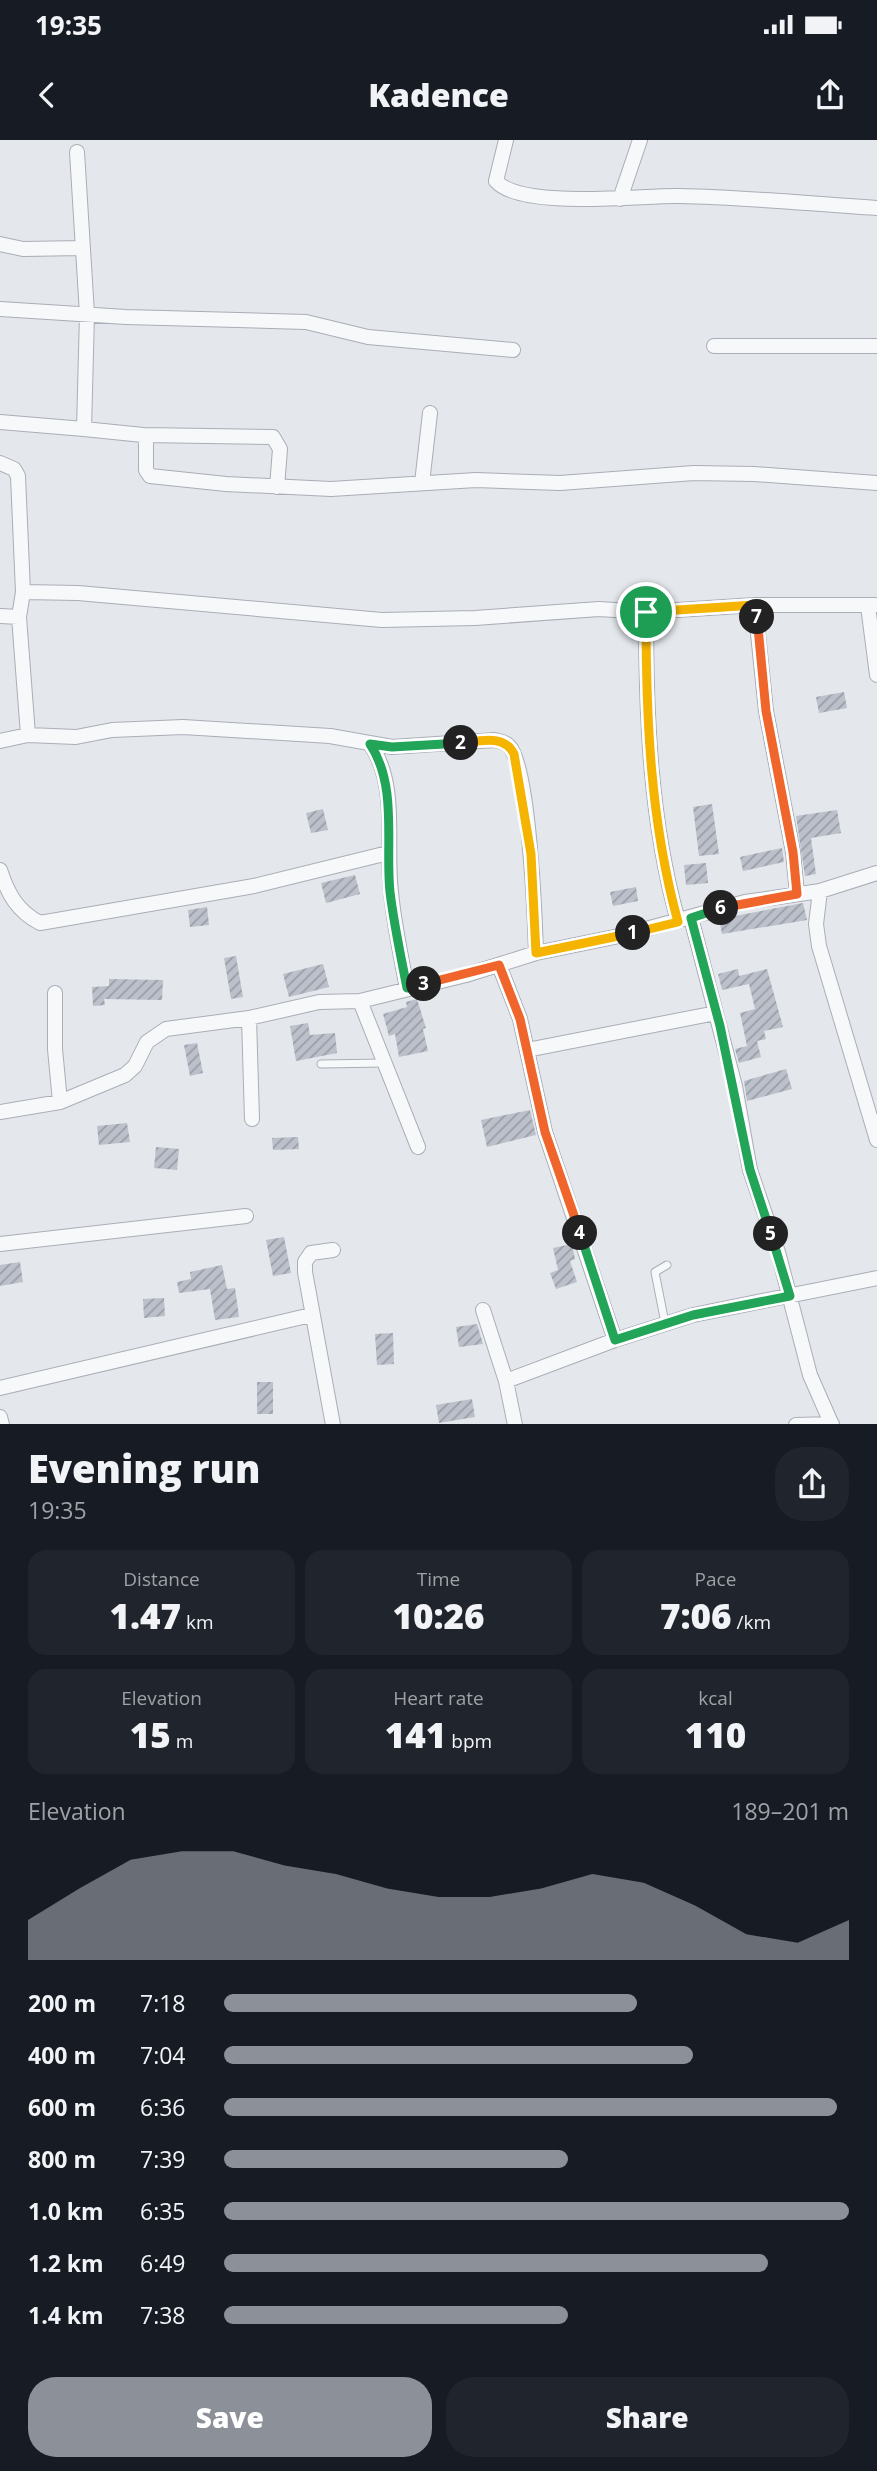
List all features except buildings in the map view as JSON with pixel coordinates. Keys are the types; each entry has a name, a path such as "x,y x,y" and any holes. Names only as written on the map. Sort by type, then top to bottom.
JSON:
{"street":[{"path":"506,140 495,177 502,187 571,199 679,196 877,208"},
{"path":"620,199 640,140"},
{"path":"77,152 87,314 84,429"},
{"path":"0,244 23,249 83,248"},
{"path":"0,309 306,322 368,337 513,349"},
{"path":"713,346 877,346"},
{"path":"422,483 430,413"},
{"path":"0,422 143,435 274,437 280,449 277,487"},
{"path":"143,435 146,438 146,470 150,475 277,487 331,489 476,480 560,483 694,473 754,474 877,483"},
{"path":"0,463 15,469 18,476 23,592 19,617 28,735"},
{"path":"23,592 78,593 382,620 475,618 599,609 646,612 755,605 872,605 877,675"},
{"path":"755,605 766,711 793,852 797,894"},
{"path":"646,612 648,723 664,873 684,920 716,1013 750,1170 790,1296 810,1375 832,1424 796,1424"},
{"path":"0,616 19,617"},
{"path":"0,741 28,735 76,737 112,730 183,727 330,736 392,747 495,740 510,747 519,772 528,832 536,953"},
{"path":"370,744 380,758 386,790 390,891 407,988"},
{"path":"0,870 7,890 19,909 40,923 254,886 388,853"},
{"path":"0,1112 60,1102 125,1075 135,1066 147,1042 166,1029 249,1018 320,1002 360,1001 536,953 583,945 745,902 820,891 877,873"},
{"path":"820,891 816,923 819,946 877,1140"},
{"path":"499,965 514,1001 545,1132 615,1340"},
{"path":"55,993 55,1049 60,1102"},
{"path":"360,1001 418,1146"},
{"path":"527,1050 716,1013"},
{"path":"249,1018 251,1119"},
{"path":"0,1244 246,1216"},
{"path":"333,1251 307,1256 305,1272 333,1424"},
{"path":"506,1381 615,1340 693,1315 877,1278"},
{"path":"482,1310 506,1381 515,1424"},
{"path":"0,1388 311,1315"},
{"path":"0,1417 2,1424"}],"lane":[{"path":"321,1064 384,1063"},
{"path":"666,1324 655,1272 667,1265"}],"route":[{"path":"755,605 766,711 793,852 797,894 718,908 691,918 720,1026 750,1170 790,1296 693,1315 615,1340 589,1255 567,1202 545,1132 520,1019 499,965 407,988 390,891 386,790 380,758 370,744 392,747 495,740 510,747 519,772 527,821 536,953 583,945 678,922 664,873 656,815 647,697 646,612 755,605"}]}
